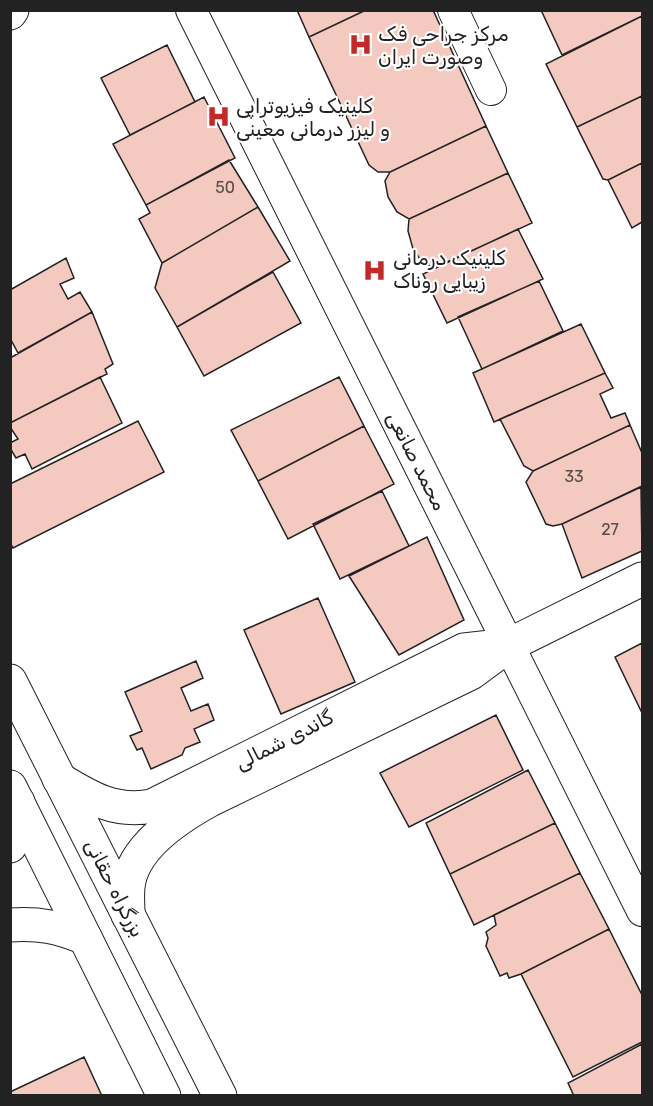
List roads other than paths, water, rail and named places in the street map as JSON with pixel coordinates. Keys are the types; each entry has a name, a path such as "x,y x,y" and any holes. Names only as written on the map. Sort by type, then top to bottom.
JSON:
{"street":[{"name":"محمد صانعی","path":"191,10 642,912"},
{"path":"453,10 491,90"},
{"name":"گاندی شمالی","path":"128,915 128,886 137,862 154,840 174,821 210,800 471,673 509,645 642,579"},
{"name":"گاندی شمالی","path":"59,778 88,797 104,803 126,809 152,806 464,650 509,645"},
{"name":"بزرگراه حقانی","path":"10,681 220,1095"},
{"path":"10,846 15,832 14,794"},
{"path":"14,794 164,1095"},
{"path":"10,925 37,924 85,938"}],"place":[{"name":"مرکز جراحی فک وصورت ایران","path":"360,45"},
{"name":"کلینیک فیزیوتراپی و لیزر درمانی معینی","path":"218,117"},
{"name":"کلینیک درمانی زیبایی روناک","path":"375,270"}]}
